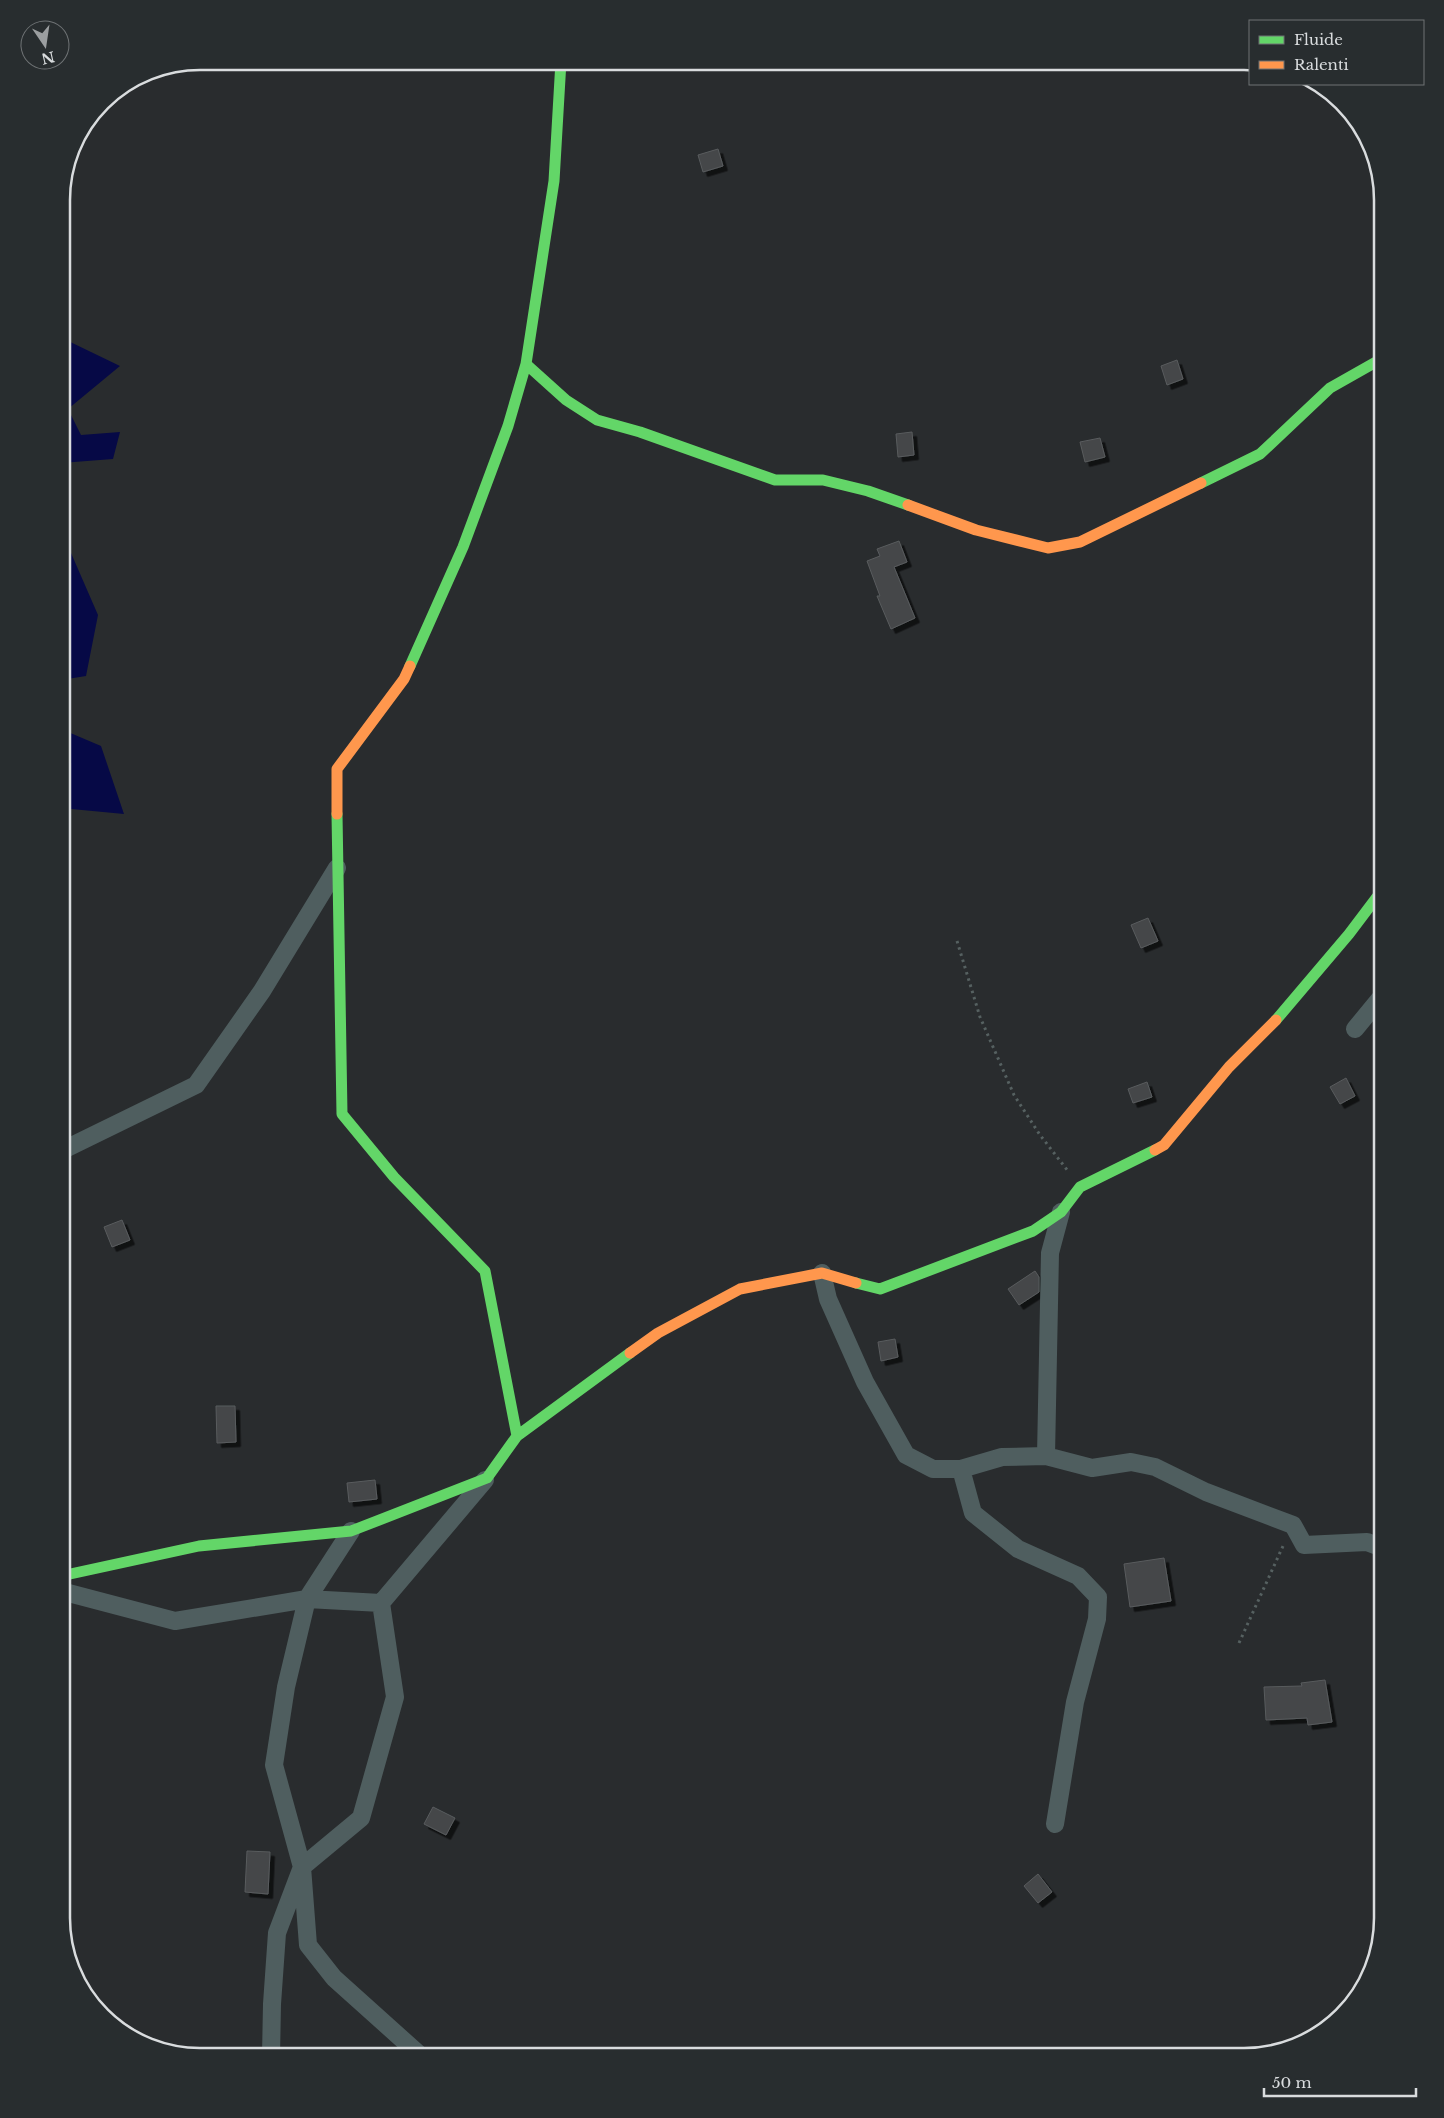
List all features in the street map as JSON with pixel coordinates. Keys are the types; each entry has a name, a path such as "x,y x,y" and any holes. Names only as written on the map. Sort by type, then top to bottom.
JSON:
{"street":[{"path":"517,1436 485,1271 394,1177 342,1114 337,768 404,679 463,547 508,426 526,364 554,181 561,70"},
{"path":"526,364 566,400 597,420 640,432 775,480 823,480 868,491 976,530 1048,548 1080,542 1260,454 1330,388 1374,363"},
{"path":"70,1147 196,1086 262,991 337,868"},
{"path":"271,2048 277,1933 302,1867 361,1818 395,1697 381,1602 487,1478 517,1436 658,1334 740,1290 822,1273 880,1289 1033,1231 1061,1212 1080,1187 1164,1145 1229,1067 1280,1016 1349,934 1374,901"},
{"path":"1355,1029 1374,1006"},
{"path":"1046,1456 1050,1253 1061,1212"},
{"path":"822,1273 828,1300 865,1382 906,1455 932,1469 961,1469 1002,1457 1046,1456 1092,1468 1131,1462 1155,1467 1206,1492 1293,1524 1304,1545 1367,1542 1374,1545"},
{"path":"961,1469 973,1513 1018,1548 1078,1576 1098,1597 1097,1619 1075,1702 1055,1824"},
{"path":"70,1574 199,1546 351,1531 487,1478"},
{"path":"351,1531 307,1599 286,1688 274,1765 302,1867 308,1945 334,1978 413,2048"},
{"path":"70,1593 175,1620 307,1599 381,1602"}],"path":[{"path":"957,941 980,1017 1014,1095 1040,1135 1080,1187"},
{"path":"1239,1643 1293,1524"}],"shaded area":[{"path":"70,342 120,366 70,407"},
{"path":"70,413 81,435 120,432 113,459 70,462"},
{"path":"70,551 98,615 86,676 70,679"},
{"path":"70,733 101,746 124,814 70,809"}],"building":[{"path":"718,149 723,166 703,172 698,155"},
{"path":"1177,360 1183,379 1167,385 1161,366"},
{"path":"912,432 914,455 898,457 896,434"},
{"path":"1100,438 1105,457 1085,462 1080,442"},
{"path":"899,541 907,562 894,567 915,618 891,629 877,596 880,596 867,561 880,556 877,549"},
{"path":"1148,918 1158,941 1141,948 1131,925"},
{"path":"1346,1078 1355,1096 1340,1104 1330,1087"},
{"path":"1147,1082 1152,1097 1133,1103 1128,1089"},
{"path":"122,1220 130,1240 112,1247 104,1227"},
{"path":"1035,1271 1039,1277 1039,1292 1019,1305 1008,1289"},
{"path":"895,1339 898,1357 881,1361 878,1342"},
{"path":"216,1406 235,1406 236,1442 217,1443"},
{"path":"375,1480 377,1499 349,1502 347,1483"},
{"path":"1164,1558 1171,1601 1130,1607 1124,1564"},
{"path":"1325,1680 1332,1722 1308,1725 1307,1718 1266,1720 1264,1687 1302,1686 1301,1683"},
{"path":"433,1807 455,1818 446,1835 424,1824"},
{"path":"247,1851 270,1852 268,1894 245,1892"},
{"path":"1038,1874 1052,1892 1038,1903 1024,1886"}],"traffic: fast":[{"path":"410,666 463,547 508,426 526,364 554,181 560,70"},
{"path":"1201,483 1260,454 1330,388 1374,363"},
{"path":"526,364 566,400 597,420 640,432 775,480 823,480 868,491 908,505"},
{"path":"337,814 342,1114 394,1177 485,1271 517,1436"},
{"path":"1276,1020 1349,934 1374,901"},
{"path":"856,1283 880,1289 1033,1231 1061,1212 1080,1187 1155,1150"},
{"path":"70,1574 199,1546 351,1531 487,1478 517,1436 630,1353"}],"traffic: slow":[{"path":"908,505 976,530 1048,548 1080,542 1201,483"},
{"path":"337,814 337,769 404,679 410,666"},
{"path":"1155,1150 1164,1145 1229,1067 1276,1020"},
{"path":"630,1353 658,1333 740,1289 822,1273 856,1283"}]}
